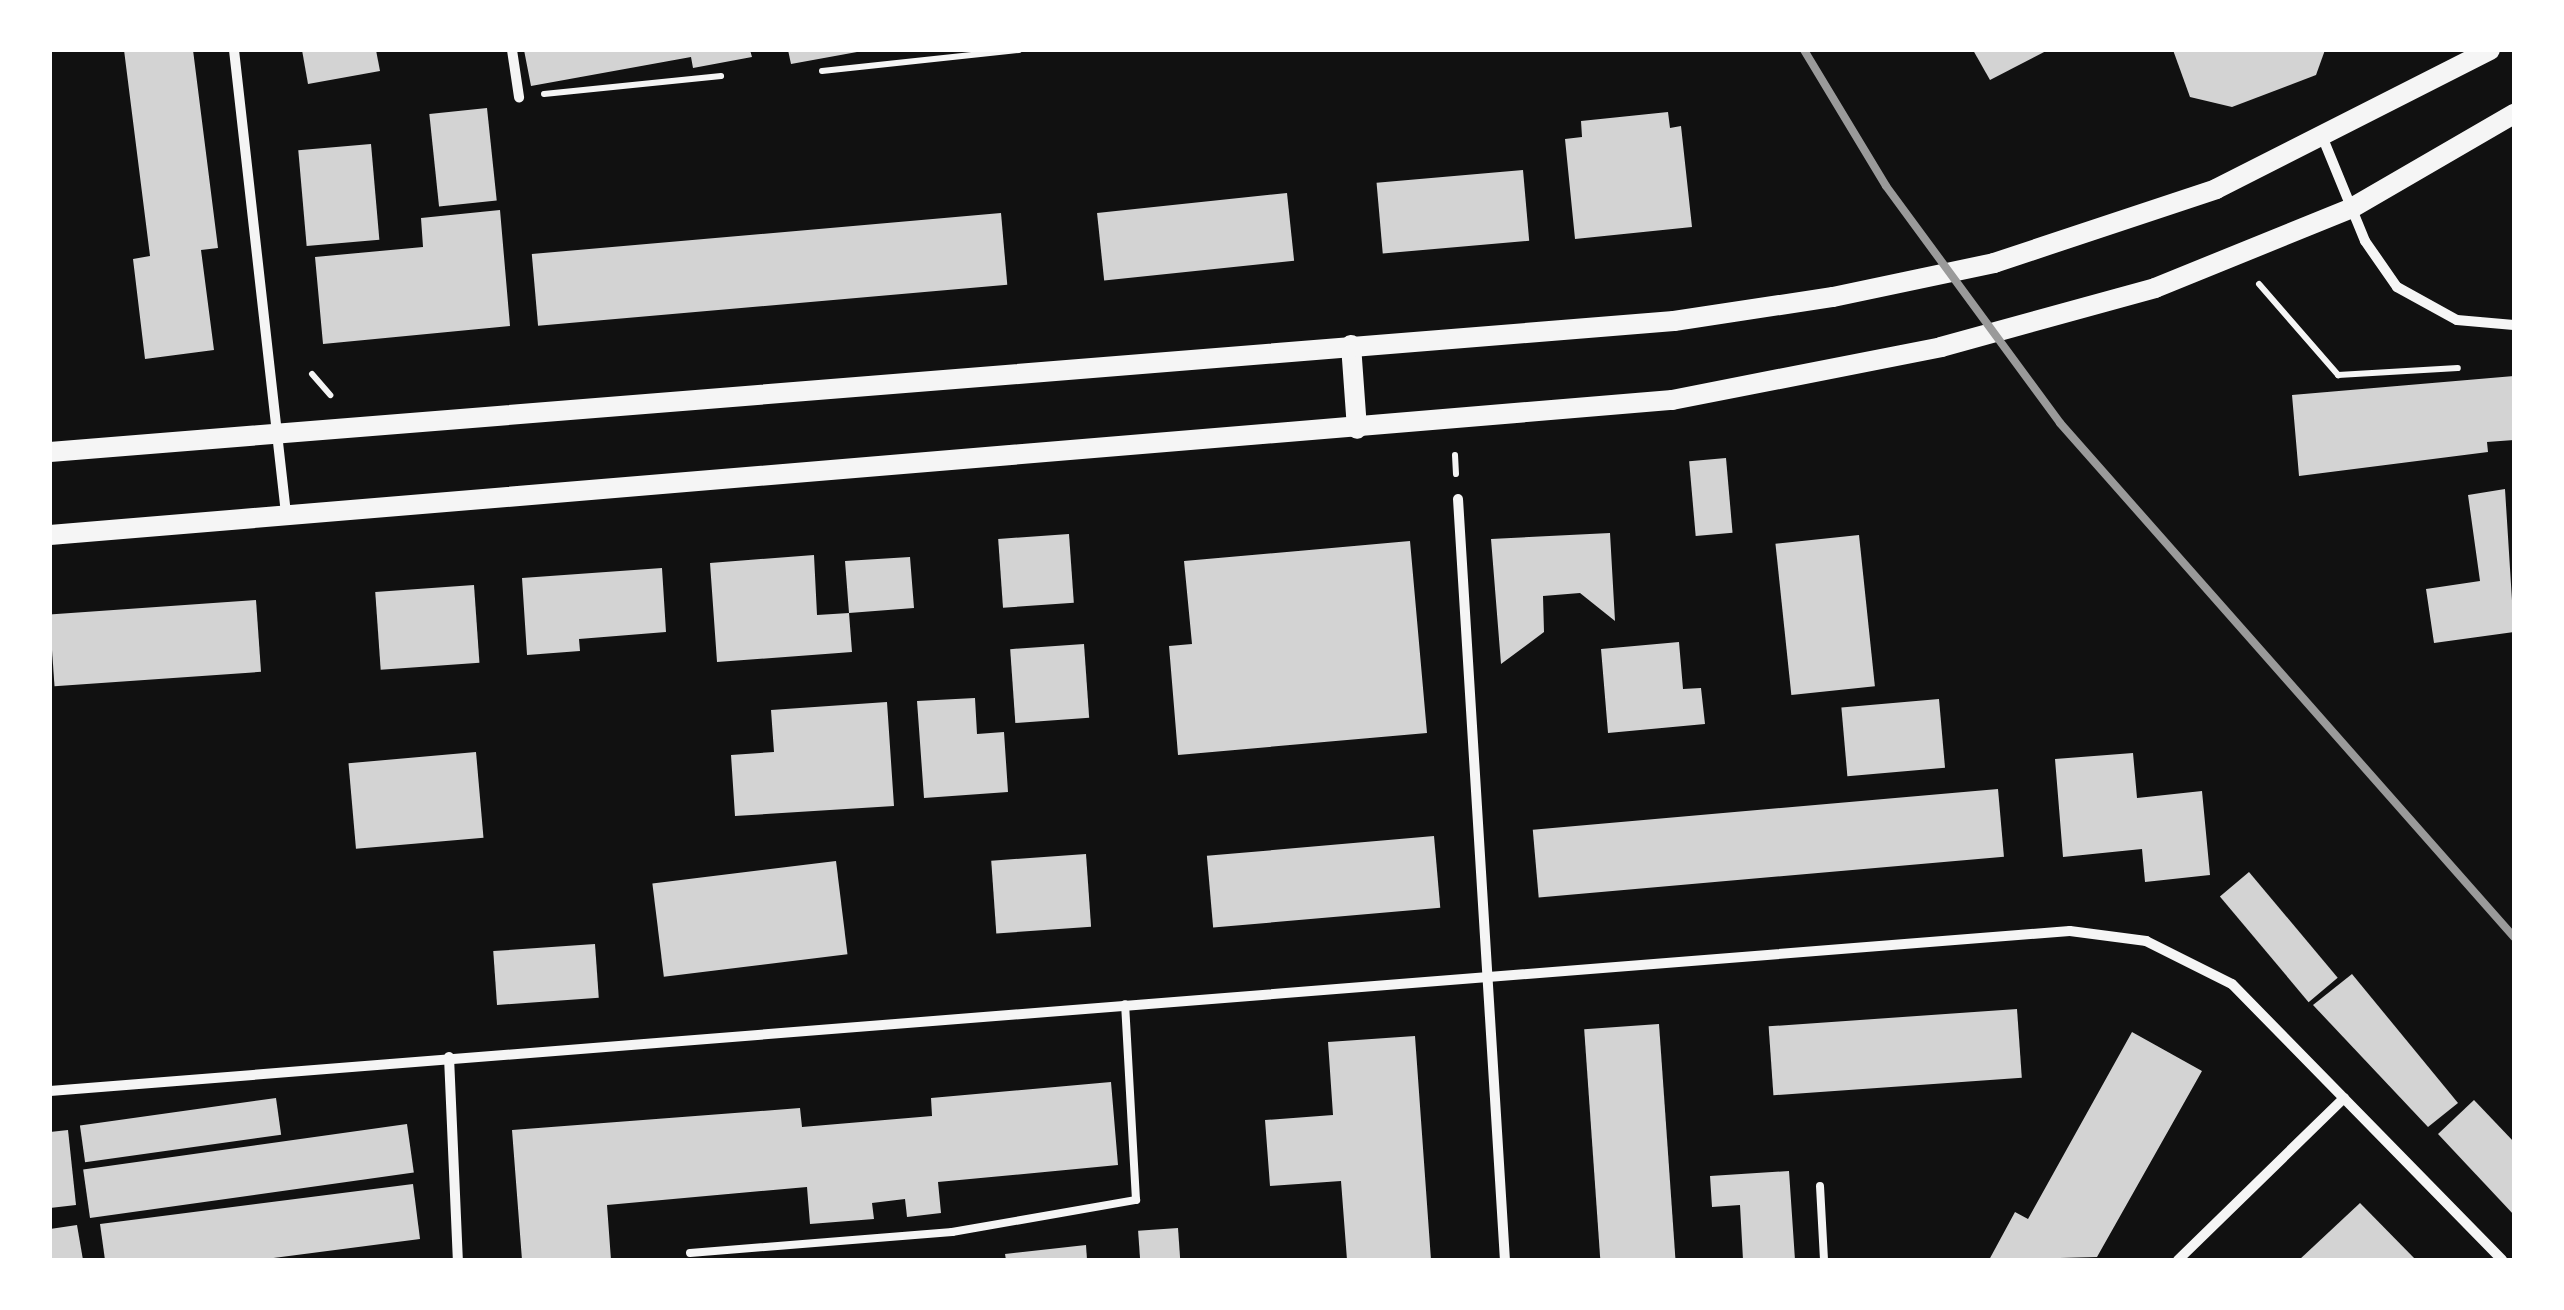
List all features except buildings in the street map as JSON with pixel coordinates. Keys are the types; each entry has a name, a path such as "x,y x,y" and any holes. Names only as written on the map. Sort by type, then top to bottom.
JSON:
{"main road":[{"path":"50,452 1351,344 1674,321 1901,284 2122,221 2324,142 2490,50"},
{"path":"50,535 1672,400 1823,374 2155,288 2350,209 2514,114"},
{"path":"1351,344 1357,429"}],"street":[{"path":"234,50 286,516"},
{"path":"512,50 519,97"},
{"path":"2324,142 2350,209 2378,262 2423,306 2514,324"},
{"path":"1458,499 1504,1260"},
{"path":"50,1091 1488,974 2070,931 2146,941 2232,984 2502,1260"},
{"path":"449,1057 458,1260"},
{"path":"2178,1260 2344,1098"}],"lane":[{"path":"690,1253 952,1232 1136,1200 1125,1004"},
{"path":"1820,1186 1824,1260"}],"path":[{"path":"822,71 1019,50"},
{"path":"519,97 722,76"},
{"path":"2259,284 2338,375 2458,368"},
{"path":"312,374 326,394 342,397"}],"railway":[{"path":"1804,50 1886,186 2060,423 2514,937"}]}
